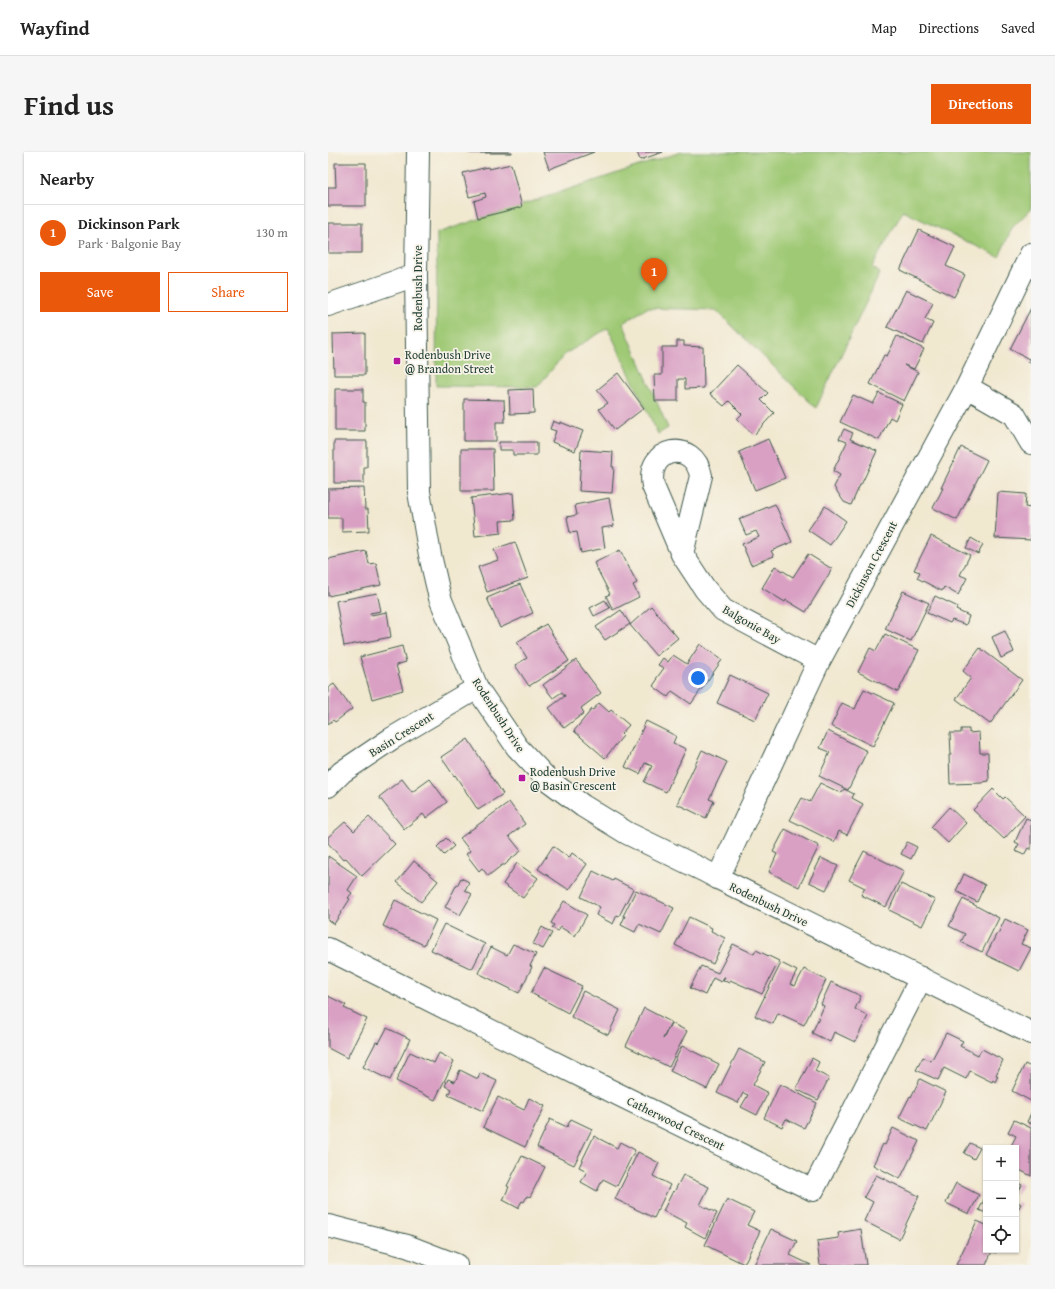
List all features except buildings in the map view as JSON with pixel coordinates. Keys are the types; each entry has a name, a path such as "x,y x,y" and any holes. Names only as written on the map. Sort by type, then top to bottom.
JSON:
{"street":[{"name":"Rodenbush Drive","path":"418,152 416,275 419,492 430,555 440,598 477,688 517,747 548,780 583,806 627,833 1031,1033"},
{"name":"Dickinson Crescent","path":"718,878 819,661 967,387 1031,254"},
{"path":"328,305 416,275"},
{"path":"967,387 1022,415 1031,442"},
{"name":"Balgonie Bay","path":"682,554 705,589 723,610 819,661"},
{"name":"Basin Crescent","path":"328,786 342,772 391,739 477,688"},
{"name":"Catherwood Crescent","path":"328,949 595,1083 814,1190 921,978"},
{"path":"328,1226 407,1246 456,1265"}],"green space":[{"path":"681,152 1031,152 1031,209 1012,228 999,257 903,211 872,267 880,273 816,408 716,310 647,308 623,323 668,428 658,434 608,328 565,354 537,387 436,386 437,233"}],"place":[{"name":"Dickinson Park","path":"654,291"},
{"name":"Rodenbush Drive @ Brandon Street","path":"397,361"},
{"name":"Rodenbush Drive @ Basin Crescent","path":"522,778"}]}
